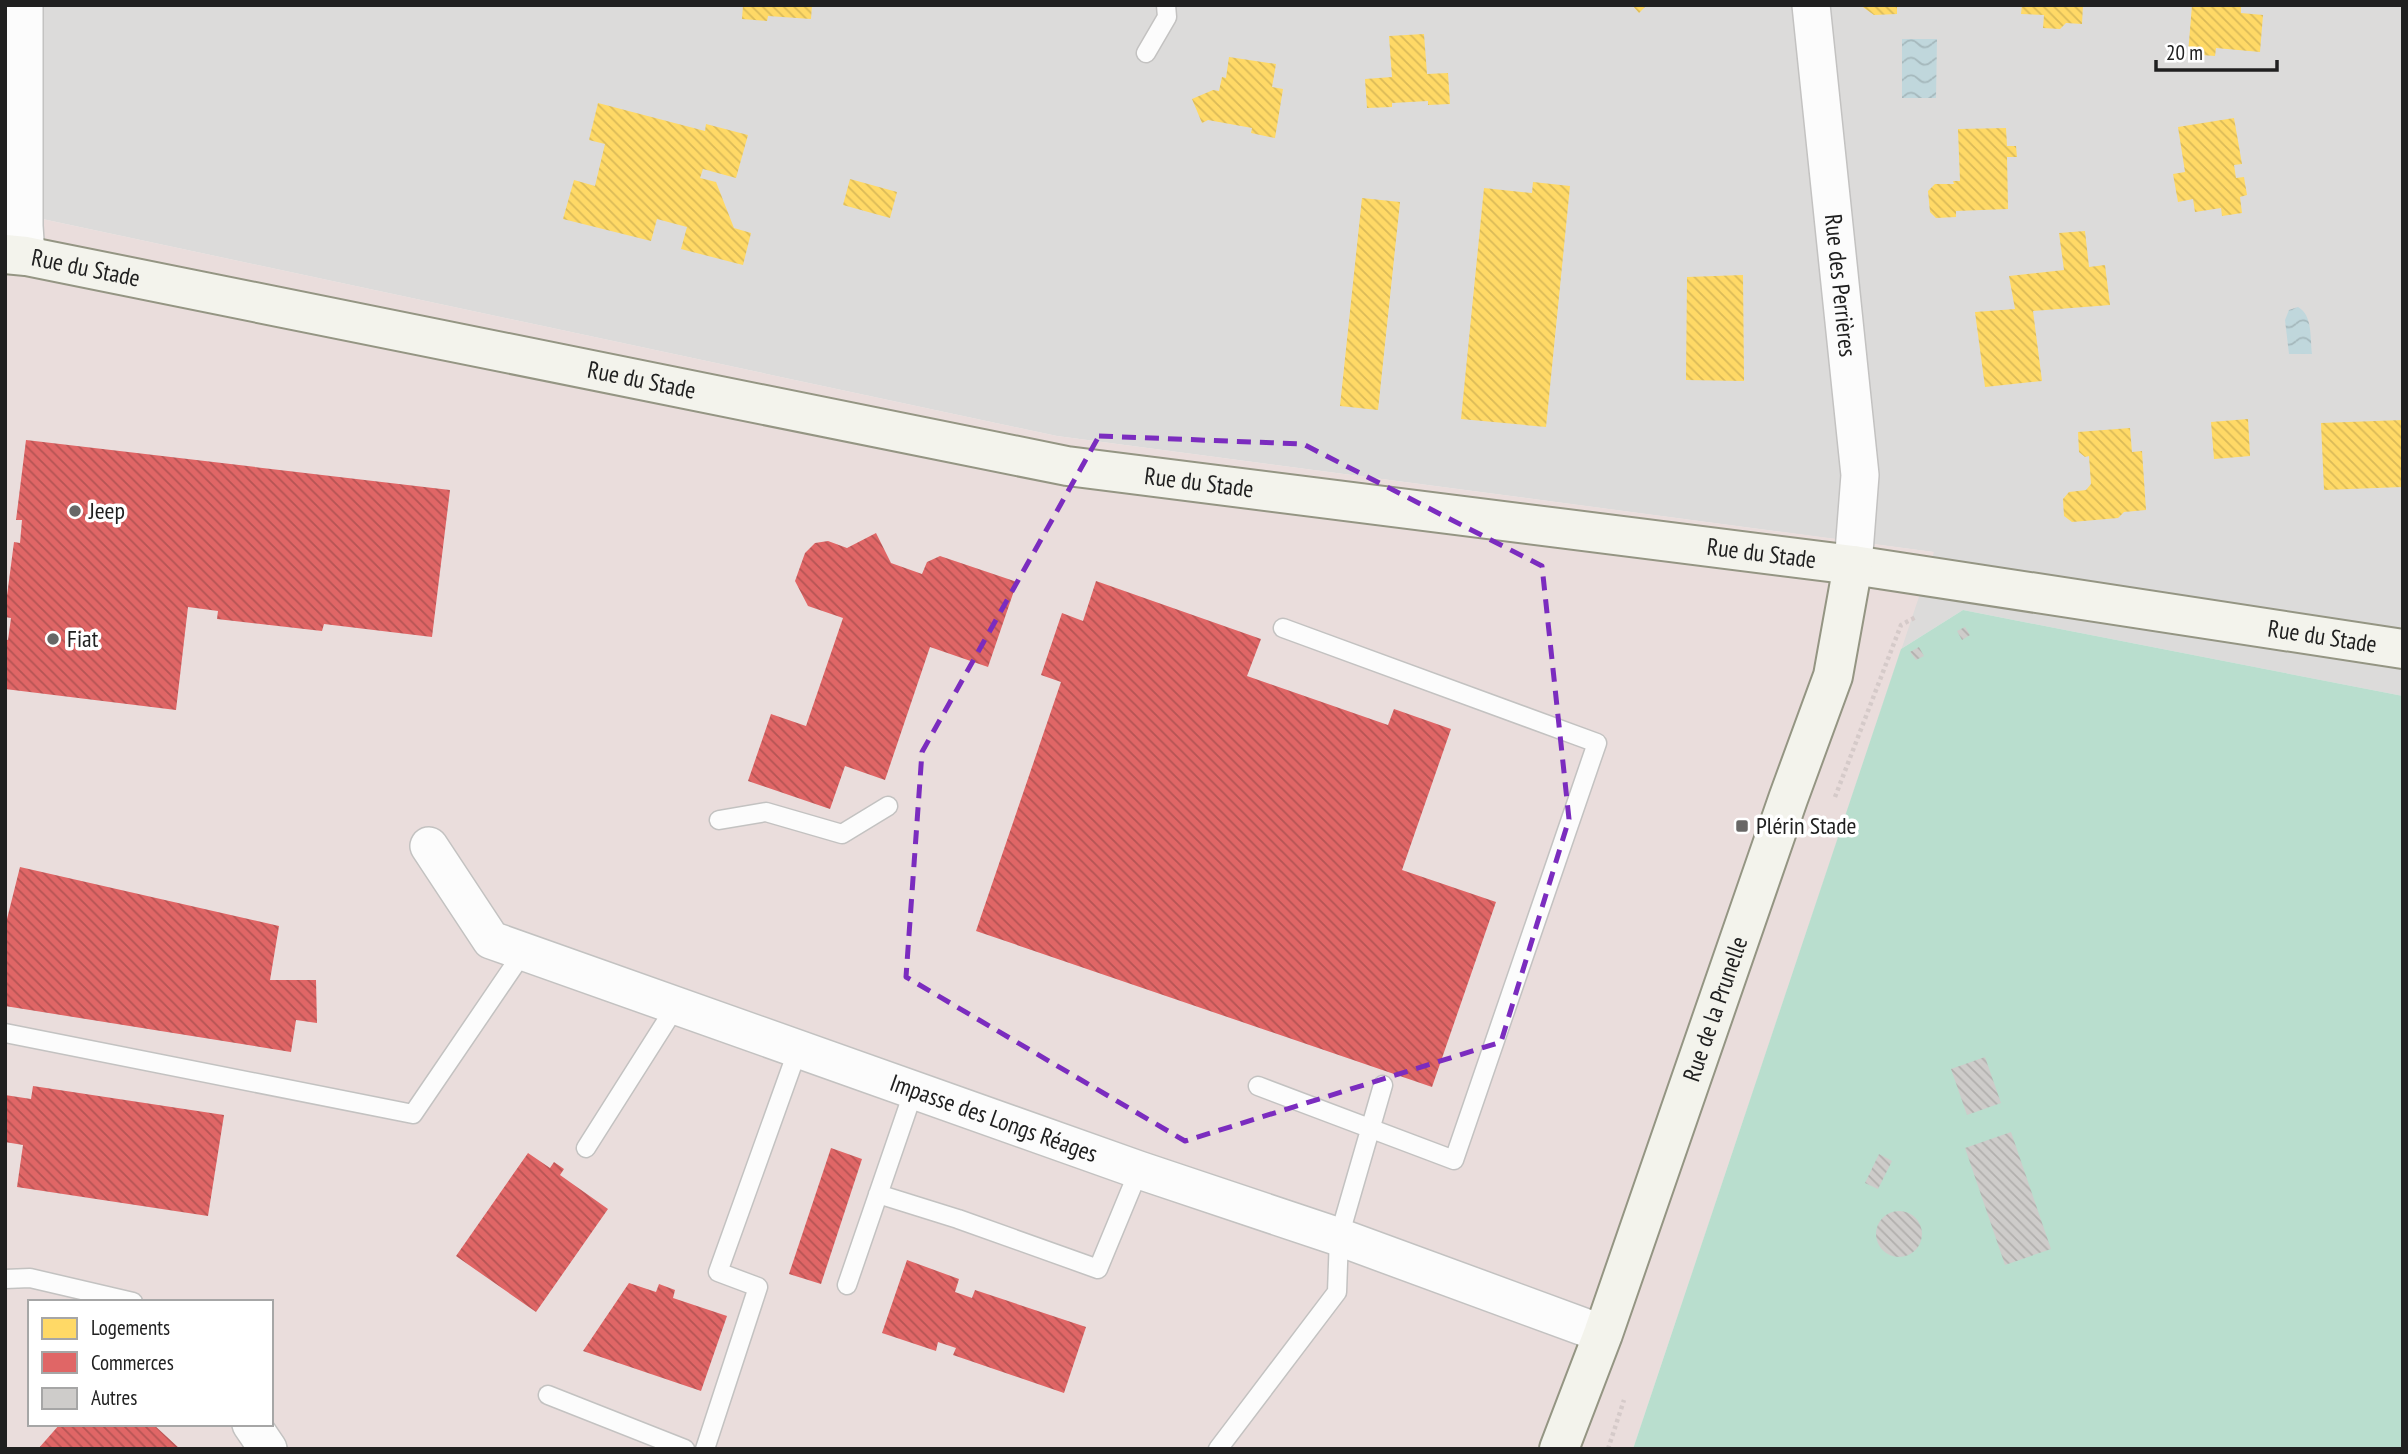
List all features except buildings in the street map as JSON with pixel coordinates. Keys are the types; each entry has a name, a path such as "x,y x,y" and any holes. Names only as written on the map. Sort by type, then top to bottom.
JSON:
{"main road":[{"name":"Rue du Stade","path":"16,255 1067,466 1853,565 2403,649"},
{"name":"Rue de la Prunelle","path":"1559,1449 1603,1334 1833,676 1853,565"}],"street":[{"path":"16,255 24,226 24,5"},
{"name":"Rue des Perrières","path":"1811,5 1860,475 1853,565"},
{"name":"Impasse des Longs Réages","path":"429,845 491,940 1139,1170 1339,1237 1603,1334"},
{"path":"252,1426 268,1449"}],"lane":[{"path":"1146,53 1167,17 1166,5"},
{"path":"1258,1086 1454,1160 1597,743 1283,628"},
{"path":"719,820 766,812 842,834 888,807"},
{"path":"5,1033 413,1114 524,951"},
{"path":"586,1148 676,1006"},
{"path":"705,1449 758,1287 718,1272 798,1049"},
{"path":"1218,1449 1337,1292 1339,1237 1383,1085"},
{"path":"847,1285 915,1090"},
{"path":"878,1194 958,1219 1098,1269 1139,1170"},
{"path":"5,1279 30,1278 124,1300"},
{"path":"548,1395 685,1449"}],"path":[{"path":"1832,804 1901,625 1919,615"}],"highlighted area":[{"path":"1099,436 1303,444 1542,566 1569,819 1501,1042 1185,1141 906,977 922,752"}],"shaded area":[{"path":"5,5 2403,5 2403,696 1963,610 1901,649 1933,552 1057,436 5,211"},
{"path":"5,211 1057,436 1934,552 1633,1449 5,1449"}],"green space":[{"path":"1963,610 2403,696 2403,1449 1633,1449 1901,649"}],"water":[{"path":"1902,39 1937,39 1936,98 1902,98"},
{"path":"2298,307 2308,321 2312,354 2289,354 2285,320 2289,310"}],"place":[{"name":"Jeep","path":"75,511"},
{"name":"Fiat","path":"53,639"},
{"name":"Plérin Stade","path":"1742,826"}]}
